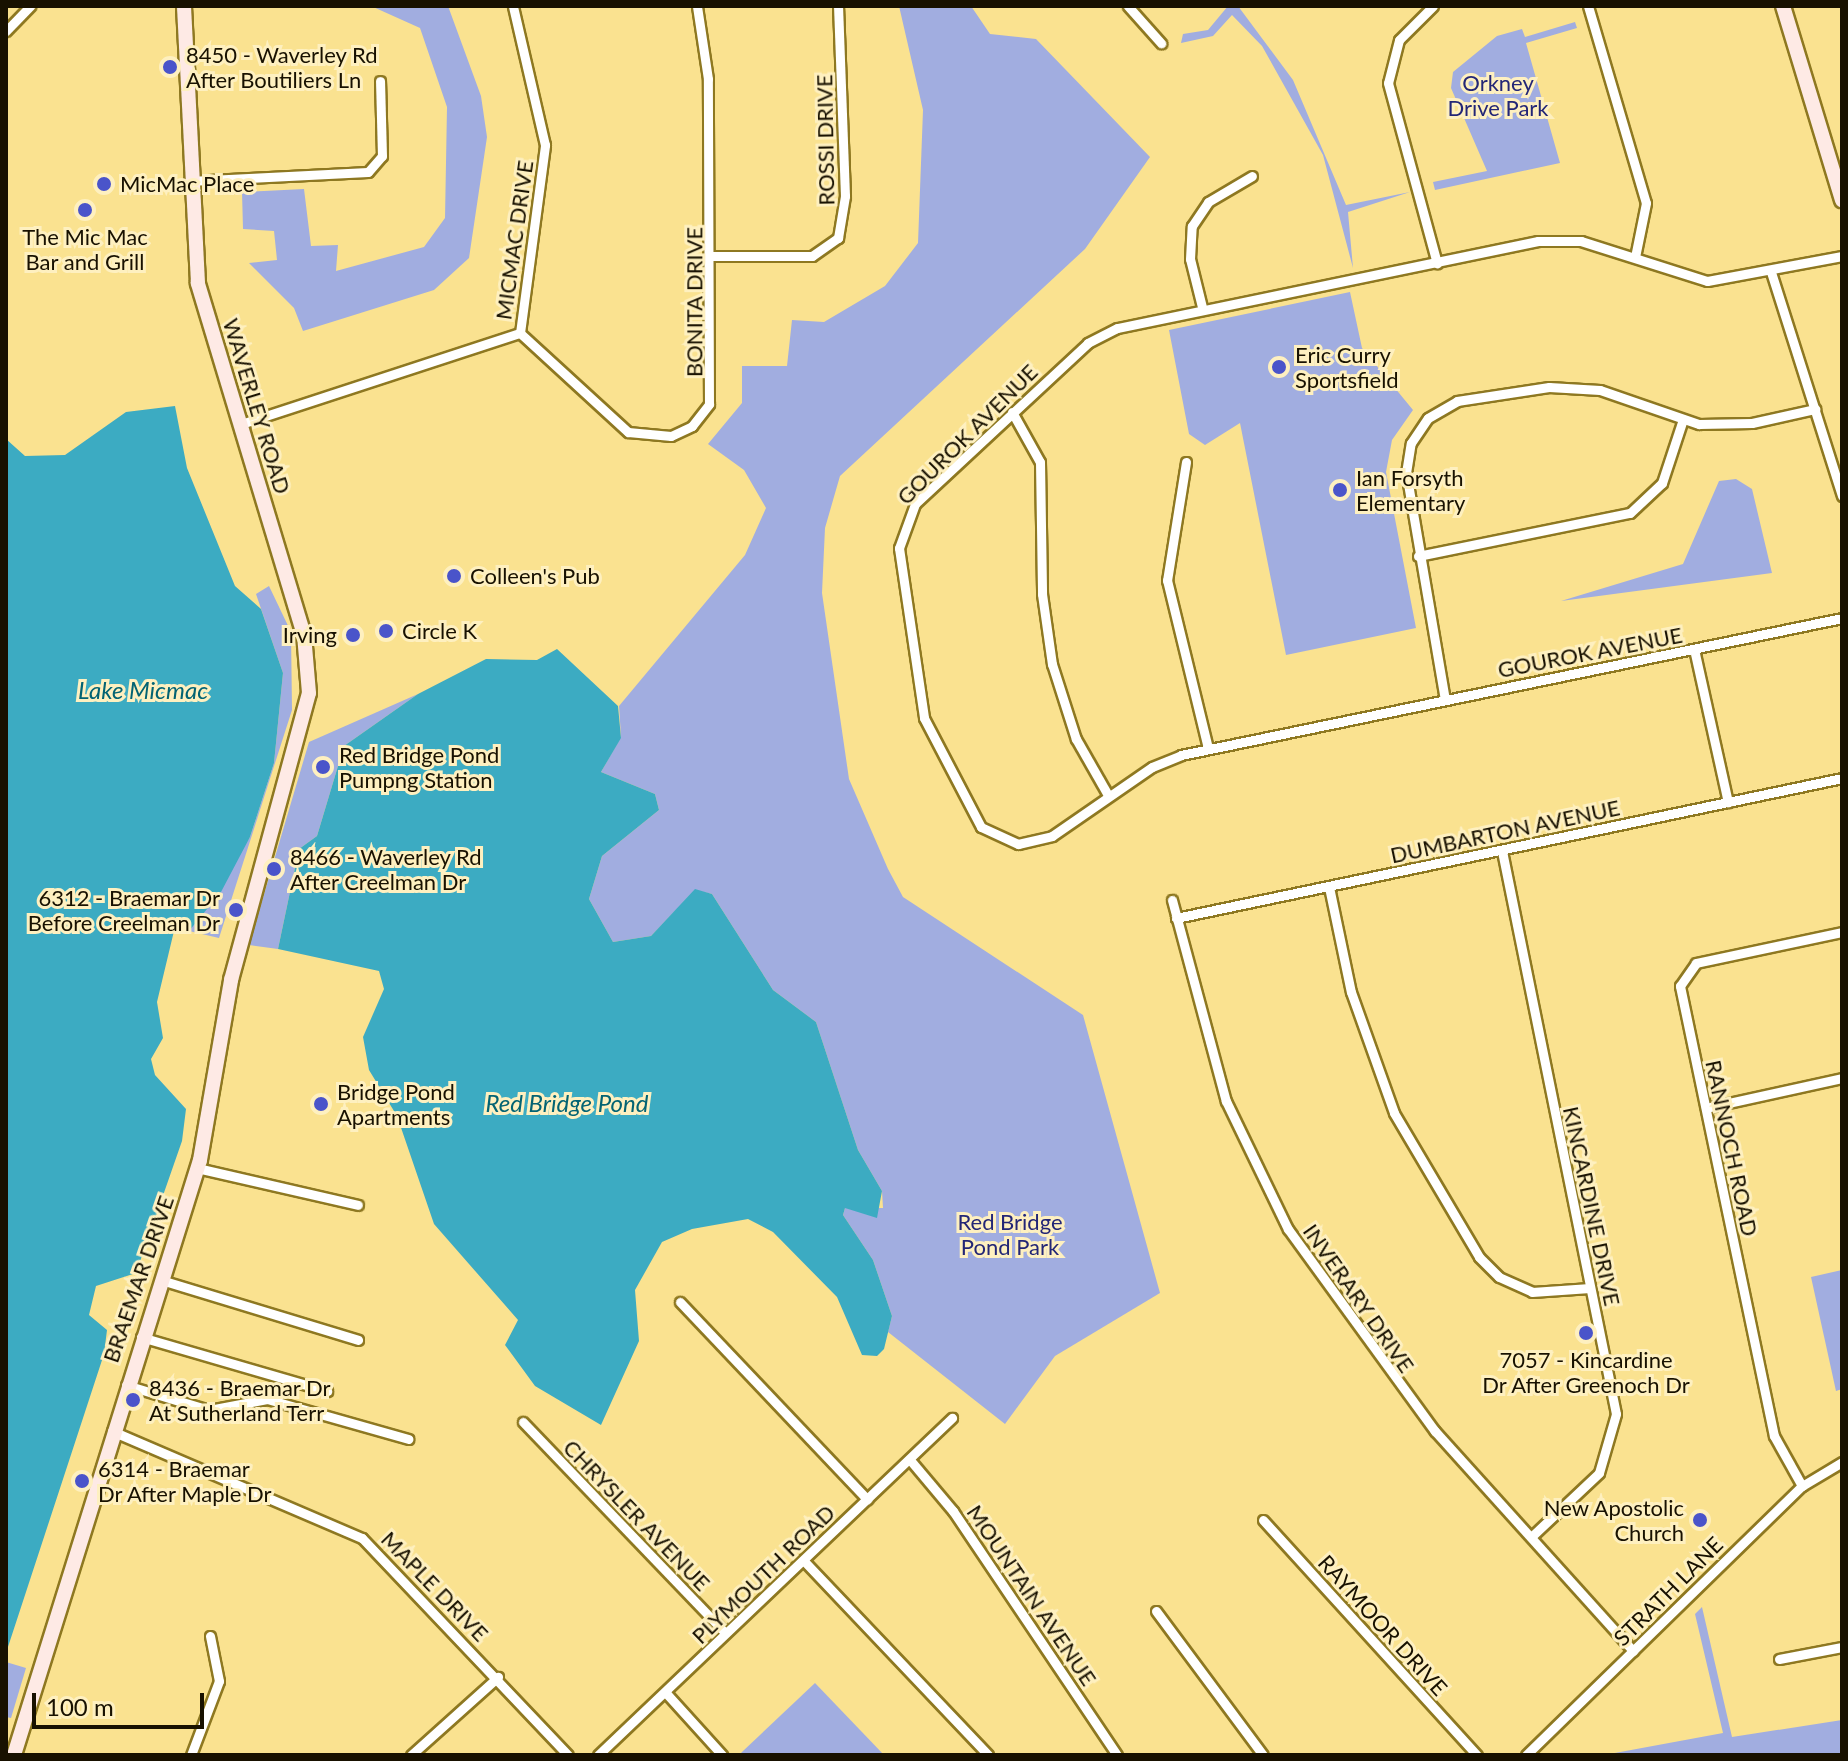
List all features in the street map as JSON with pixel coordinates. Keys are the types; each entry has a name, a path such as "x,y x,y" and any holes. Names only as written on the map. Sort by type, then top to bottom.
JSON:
{"main road":[{"name":"WAVERLEY ROAD","path":"184,6 189,181 207,327 241,424 310,678 281,812"},
{"path":"1783,6 1842,200"},
{"name":"BRAEMAR DRIVE","path":"14,1755 126,1385 197,1168 231,980 281,812"}],"street":[{"path":"6,31 30,6"},
{"name":"MICMAC DRIVE","path":"241,424 520,333 545,145 513,6"},
{"name":"BONITA DRIVE","path":"520,333 628,432 656,439 683,432 700,418 713,393 713,256 708,79 697,6"},
{"name":"ROSSI DRIVE","path":"713,256 812,256 838,238 845,196 838,6"},
{"path":"1128,6 1161,43"},
{"path":"1433,6 1399,40 1388,83 1437,263"},
{"path":"1588,6 1646,203 1635,257"},
{"path":"189,181 368,172 382,156 380,81"},
{"path":"1202,307 1190,259 1192,226 1208,202 1252,176"},
{"name":"GOUROK AVENUE","path":"1842,256 1771,272 1707,281 1635,257 1557,239 1202,307 1104,334 1012,412 915,504 902,528 915,689 960,789 981,827 998,839 1041,841 1152,767 1208,748 1842,618"},
{"path":"1771,272 1842,496"},
{"path":"1445,700 1406,473 1411,443 1428,418 1457,401 1574,387 1683,419 1729,425 1815,409"},
{"path":"1012,412 1040,462 1049,655 1076,739 1108,795"},
{"path":"1418,556 1630,513 1662,483 1683,419"},
{"path":"1186,462 1167,580 1208,748"},
{"path":"1694,649 1728,802"},
{"name":"DUMBARTON AVENUE","path":"1176,918 1842,778"},
{"name":"KINCARDINE DRIVE","path":"1502,851 1590,1288 1614,1389 1614,1432 1590,1487 1531,1537"},
{"path":"1329,887 1351,992 1388,1098 1479,1257 1499,1277 1532,1292 1590,1288"},
{"name":"INVERARY DRIVE","path":"1172,900 1226,1101 1288,1229 1357,1333 1633,1651"},
{"name":"RANNOCH ROAD","path":"1802,1486 1774,1436 1680,990 1684,972 1842,932"},
{"path":"1706,1108 1842,1078"},
{"path":"197,1168 358,1205"},
{"path":"161,1280 358,1340"},
{"path":"680,1302 867,1499"},
{"path":"141,1337 327,1391"},
{"path":"126,1385 209,1410 267,1399 408,1439"},
{"name":"PLYMOUTH ROAD","path":"598,1755 725,1633 805,1562 952,1418"},
{"name":"CHRYSLER AVENUE","path":"523,1422 725,1633"},
{"name":"MAPLE DRIVE","path":"112,1431 362,1538 498,1677 568,1755"},
{"name":"MOUNTAIN AVENUE","path":"911,1461 953,1511 1117,1755"},
{"name":"STRATH LANE","path":"1526,1755 1802,1486 1842,1462"},
{"name":"RAYMOOR DRIVE","path":"1263,1520 1477,1755"},
{"path":"805,1562 988,1755"},
{"path":"1156,1611 1263,1755"},
{"path":"191,1755 219,1681 210,1636"},
{"path":"1779,1659 1842,1647"},
{"path":"411,1755 498,1677"},
{"path":"666,1693 722,1755"}],"green space":[{"path":"371,6 448,6 481,96 487,137 469,258 434,290 303,331 294,308 249,263 277,260 274,231 243,229 242,192 304,189 311,246 338,245 336,271 424,247 445,218 447,107 420,28"},
{"name":"Red Bridge Pond Park","path":"899,6 971,6 990,34 1036,39 1150,157 1085,249 840,476 825,528 822,593 849,779 888,869 903,897 1083,1015 1160,1293 1055,1356 1005,1424 888,1332 892,1316 873,1260 843,1215 845,1208 883,1208 882,1191 858,1150 816,1022 773,990 712,894 695,890 651,936 613,942 589,899 602,856 659,810 655,794 601,772 621,737 619,706 745,555 766,508 744,470 708,444 742,403 742,366 787,366 792,320 824,322 885,286 918,243 923,110"},
{"path":"1228,6 1238,6 1293,80 1346,205 1410,192 1348,212 1353,268 1323,155 1262,46 1232,15 1213,36 1181,43 1183,34 1208,30"},
{"name":"Orkney Drive Park","path":"1575,22 1577,28 1526,43 1560,163 1435,190 1433,182 1487,171 1451,88 1453,72 1497,36 1522,29 1525,37"},
{"path":"1350,292 1362,348 1413,410 1392,440 1386,472 1416,628 1286,655 1240,423 1205,445 1189,434 1169,330"},
{"path":"1736,479 1752,489 1772,573 1561,601 1683,564 1719,481"},
{"path":"269,586 291,632 292,710 219,938 189,931 250,837 274,763 283,673 256,594"},
{"path":"418,694 344,746 317,836 299,849 278,949 249,945 309,742"},
{"path":"1842,1270 1842,1389 1836,1391 1811,1277"},
{"path":"1702,1607 1732,1737 1842,1720 1842,1755 1604,1755 1723,1733 1695,1614"},
{"path":"6,1662 26,1668 11,1718 6,1717"},
{"path":"815,1683 884,1755 739,1755 743,1751"}],"water":[{"name":"Lake Micmac","path":"175,406 187,468 235,586 261,609 283,673 274,763 250,837 221,892 189,931 174,931 157,1002 163,1038 151,1059 155,1075 186,1109 182,1141 136,1273 96,1286 89,1315 107,1330 104,1354 6,1653 6,439 25,456 65,455 126,412"},
{"name":"Red Bridge Pond","path":"557,649 618,706 621,738 601,772 655,794 659,810 602,856 589,899 613,942 651,936 695,889 712,894 773,990 816,1022 858,1150 882,1191 877,1218 845,1208 843,1215 873,1260 892,1316 884,1349 877,1356 862,1355 837,1297 773,1232 748,1219 692,1229 662,1242 635,1290 639,1341 601,1425 535,1386 505,1345 518,1320 434,1224 397,1116 369,1070 363,1037 384,989 379,971 278,949 299,849 317,836 344,746 418,694 486,659 537,660"}],"place":[{"name":"8450 - Waverley Rd After Boutiliers Ln","path":"170,67"},
{"name":"MicMac Place","path":"104,184"},
{"name":"The Mic Mac Bar and Grill","path":"85,210"},
{"name":"Eric Curry Sportsfield","path":"1279,367"},
{"name":"Ian Forsyth Elementary","path":"1340,490"},
{"name":"Colleen's Pub","path":"454,576"},
{"name":"Circle K","path":"386,631"},
{"name":"Irving","path":"353,635"},
{"name":"Red Bridge Pond Pumpng Station","path":"323,767"},
{"name":"8466 - Waverley Rd After Creelman Dr","path":"274,869"},
{"name":"6312 - Braemar Dr Before Creelman Dr","path":"236,910"},
{"name":"Bridge Pond Apartments","path":"321,1104"},
{"name":"7057 - Kincardine Dr After Greenoch Dr","path":"1586,1333"},
{"name":"8436 - Braemar Dr At Sutherland Terr","path":"133,1400"},
{"name":"6314 - Braemar Dr After Maple Dr","path":"82,1481"},
{"name":"New Apostolic Church","path":"1700,1520"}]}
